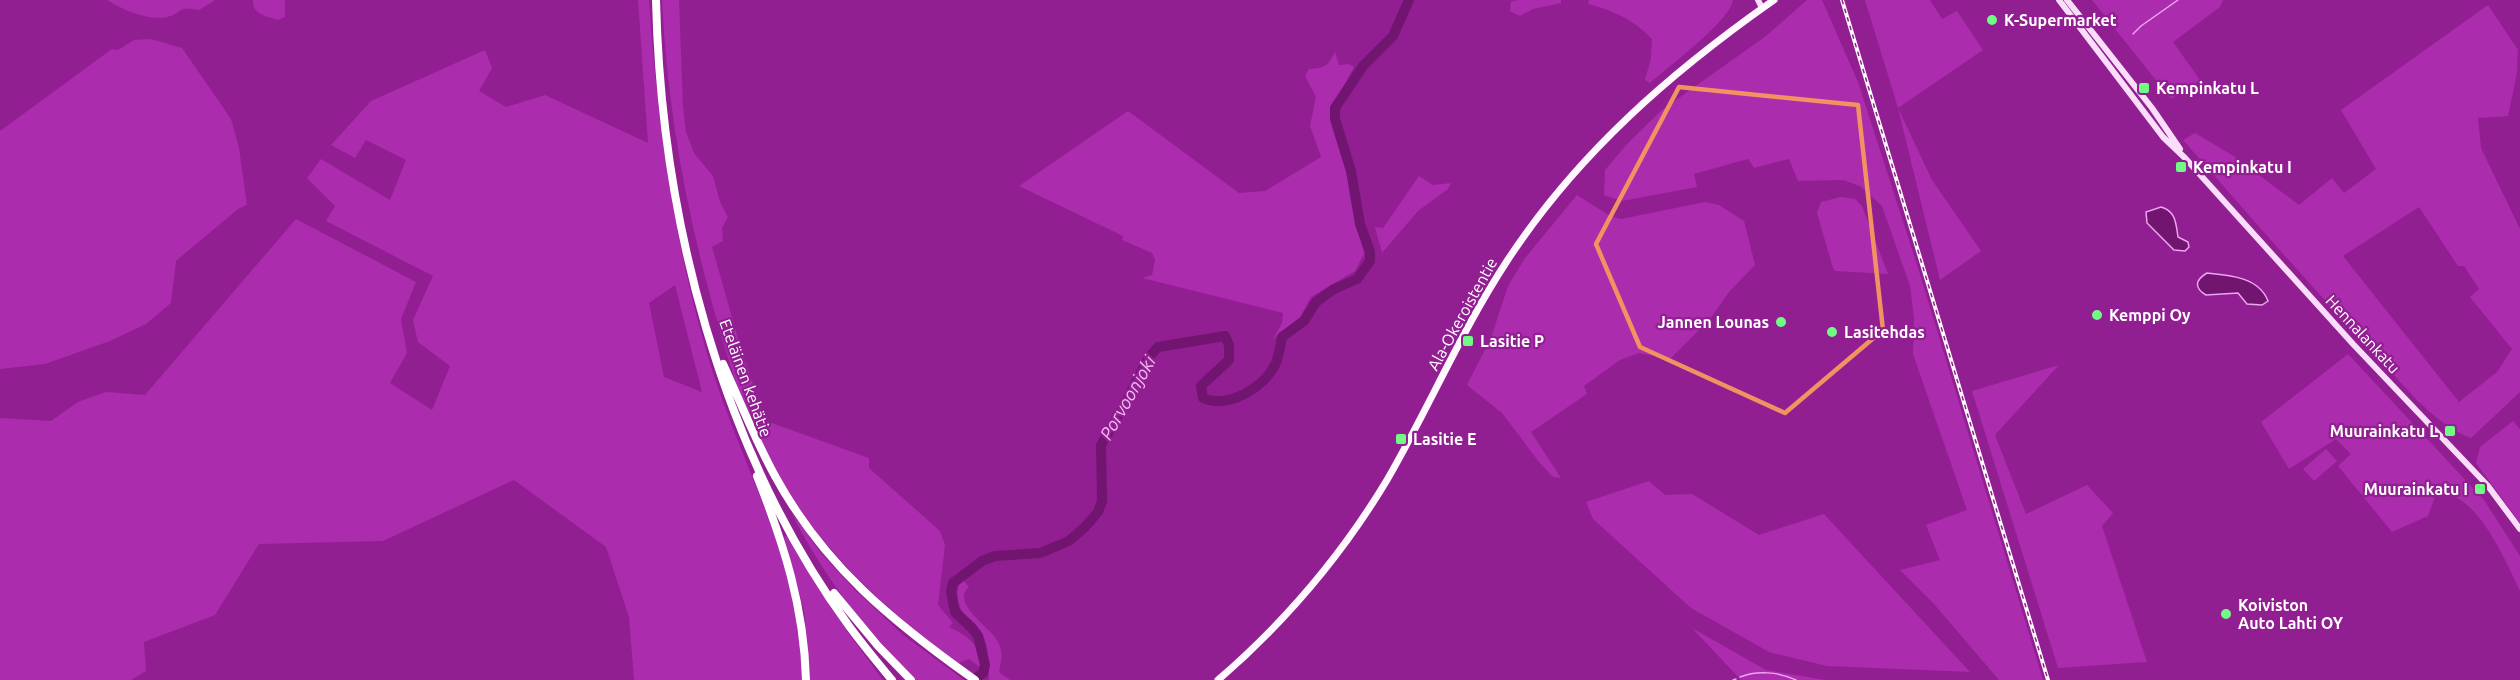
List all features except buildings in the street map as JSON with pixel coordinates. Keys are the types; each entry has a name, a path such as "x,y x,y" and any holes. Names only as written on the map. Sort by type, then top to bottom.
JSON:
{"highway":[{"name":"Eteläinen kehätie","path":"656,0 657,41 665,129 677,205 693,279 721,365 768,487 795,539 849,626 891,680"},
{"name":"Eteläinen kehätie","path":"721,365 766,472 812,559 847,611 911,680"},
{"path":"721,365 775,477 816,539 856,585 879,606 904,628 975,680"},
{"path":"721,365 733,414 788,562 803,629 806,680"}],"main road":[{"name":"Ala-Okeroistentie","path":"1218,680 1296,603 1353,531 1387,480 1490,289 1521,240 1567,180 1617,126 1656,90 1703,51 1772,1"}],"street":[{"path":"1758,0 1762,8"},
{"name":"Hennalankatu","path":"2059,0 2163,137 2353,344 2475,471 2520,529"},
{"name":"Hennalankatu","path":"2067,0 2157,114 2184,158"}],"highlighted area":[{"path":"1679,87 1858,105 1883,330 1785,413 1640,347 1596,244"}],"shaded area":[{"path":"107,0 215,0 199,10 183,9 167,17 159,18 136,14"},
{"path":"253,0 285,0 285,17 278,20 257,12"},
{"path":"638,0 649,0 668,176 694,307 716,381 785,567 797,619 802,680 634,680 629,617 606,547 514,480 383,541 259,544 215,615 144,642 146,671 131,680 0,680 0,418 51,421 78,402 106,392 145,395 296,219 416,282 401,319 407,353 390,383 432,410 450,366 418,342 413,320 433,276 326,221 335,206 307,178 321,159 390,200 406,160 366,140 355,158 331,145 371,101 485,50 492,68 479,91 506,107 545,95 648,143","holes":["675,285 702,392 664,377 649,303"]},
{"path":"662,0 679,0 686,132 694,153 713,176 720,202 728,217 722,228 723,241 712,247 743,356 766,421 869,458 869,468 940,531 945,545 938,605 953,623 949,627 967,638 976,647 981,660 981,668 969,659 959,663 911,627 866,587 807,520 776,473 764,449 725,350 701,262 678,151 668,76"},
{"path":"1561,0 1561,3 1533,9 1520,16 1510,11 1511,2"},
{"path":"1589,0 1733,0 1729,9 1710,31 1650,83 1645,80 1651,58 1652,39 1638,26 1623,17 1588,4"},
{"path":"1807,0 1822,0 1858,82 1919,271 2043,680 1999,680 1934,604 1900,570 1940,560 1926,525 1967,510 1913,354 1914,318 1910,286 1882,206 1860,186 1843,180 1798,181 1789,159 1754,168 1748,159 1694,174 1697,187 1622,201 1604,195 1605,170 1628,143 1662,110 1766,36"},
{"path":"1865,0 1930,0 1942,19 1957,11 1983,50 1898,108"},
{"path":"2092,0 2223,0 2220,7 2173,42 2200,80 2171,99"},
{"path":"2488,5 2518,50 2517,73 2508,116 2478,118 2481,148 2520,229 2520,392 2471,438 2443,422 2417,400 2300,273 2183,140 2195,133 2232,155 2299,205 2332,178 2344,193 2376,169 2341,110","holes":["2419,207 2458,266 2464,266 2479,289 2470,297 2512,349 2497,372 2459,402 2343,256"]},
{"path":"151,39 182,48 231,119 239,148 247,205 238,209 176,261 171,303 146,324 110,341 45,364 0,369 0,131 112,49 118,50 134,40"},
{"path":"1335,52 1339,65 1348,64 1354,67 1331,109 1331,120 1347,172 1364,254 1355,271 1311,297 1300,317 1273,339 1282,323 1283,313 1142,278 1152,275 1155,260 1152,253 1122,240 1123,236 1019,186 1128,111 1239,193 1265,191 1321,157 1310,126 1316,97 1305,76 1309,69 1325,65"},
{"path":"1898,108 1932,180 1981,251 1940,280"},
{"path":"1419,176 1433,185 1451,183 1448,189 1418,211 1382,253 1375,227 1383,228"},
{"path":"1577,195 1610,216 1621,219 1705,202 1719,205 1744,221 1755,265 1729,292 1710,319 1670,359 1639,353 1620,360 1584,386 1587,394 1531,432 1561,478 1553,477 1502,413 1467,385 1491,338 1508,286 1525,258"},
{"path":"1841,197 1855,199 1862,206 1888,274 1835,271 1833,268 1817,213 1821,202"},
{"path":"2161,207 2172,215 2178,237 2188,242 2189,247 2185,251 2174,250 2147,223 2146,212"},
{"path":"2207,273 2234,276 2251,282 2264,293 2268,301 2262,305 2247,304 2238,293 2206,295 2199,290 2198,281"},
{"path":"2348,354 2484,500 2520,556 2520,591 2498,546 2476,514 2464,502 2450,495 2436,494 2428,516 2392,532 2338,466 2351,454 2336,439 2289,469 2261,422"},
{"path":"2059,365 1995,435 2026,514 2087,485 2113,513 2102,526 2147,662 2058,668 1972,391"},
{"path":"2513,421 2520,429 2520,523 2476,463 2480,447"},
{"path":"2326,449 2337,461 2314,481 2303,469"},
{"path":"1649,481 1665,495 1692,494 1759,535 1824,514 1970,672 1827,666 1769,652 1691,608 1593,519 1586,502"},
{"path":"791,512 820,552 855,590 903,635 964,680 916,680 846,601 818,560"},
{"path":"787,535 849,634 883,680 810,680 804,610 784,537"},
{"path":"963,580 969,587 964,594 968,609 999,644 1001,661 999,672 1010,680 989,680 986,643 982,634 961,610 958,603 959,583"},
{"path":"1692,628 1766,670 1825,680 1741,680"}],"waterway":[{"name":"Porvoonjoki","path":"973,680 983,673 985,665 978,636 955,612 951,591 953,583 982,561 995,556 1040,553 1069,541 1085,527 1098,512 1102,501 1101,445 1149,357 1158,347 1225,336 1229,345 1229,360 1201,386 1203,398 1223,401 1244,394 1254,388 1269,373 1276,362 1282,337 1304,321 1316,302 1334,289 1357,279 1370,261 1370,252 1360,224 1351,171 1335,119 1335,108 1363,66 1393,36 1409,0"},
{"path":"2133,34 2178,0"},
{"path":"1740,677 1754,673 1768,673 1796,680"}],"railway":[{"path":"1842,0 2048,680"}],"place":[{"name":"K-Supermarket","path":"1992,20"},
{"name":"Kempinkatu L","path":"2144,88"},
{"name":"Kempinkatu I","path":"2181,167"},
{"name":"Kemppi Oy","path":"2097,315"},
{"name":"Jannen Lounas","path":"1781,322"},
{"name":"Lasitehdas","path":"1832,332"},
{"name":"Lasitie P","path":"1468,341"},
{"name":"Muurainkatu L","path":"2450,431"},
{"name":"Lasitie E","path":"1401,439"},
{"name":"Muurainkatu I","path":"2480,489"},
{"name":"Koiviston Auto Lahti OY","path":"2226,614"}]}
